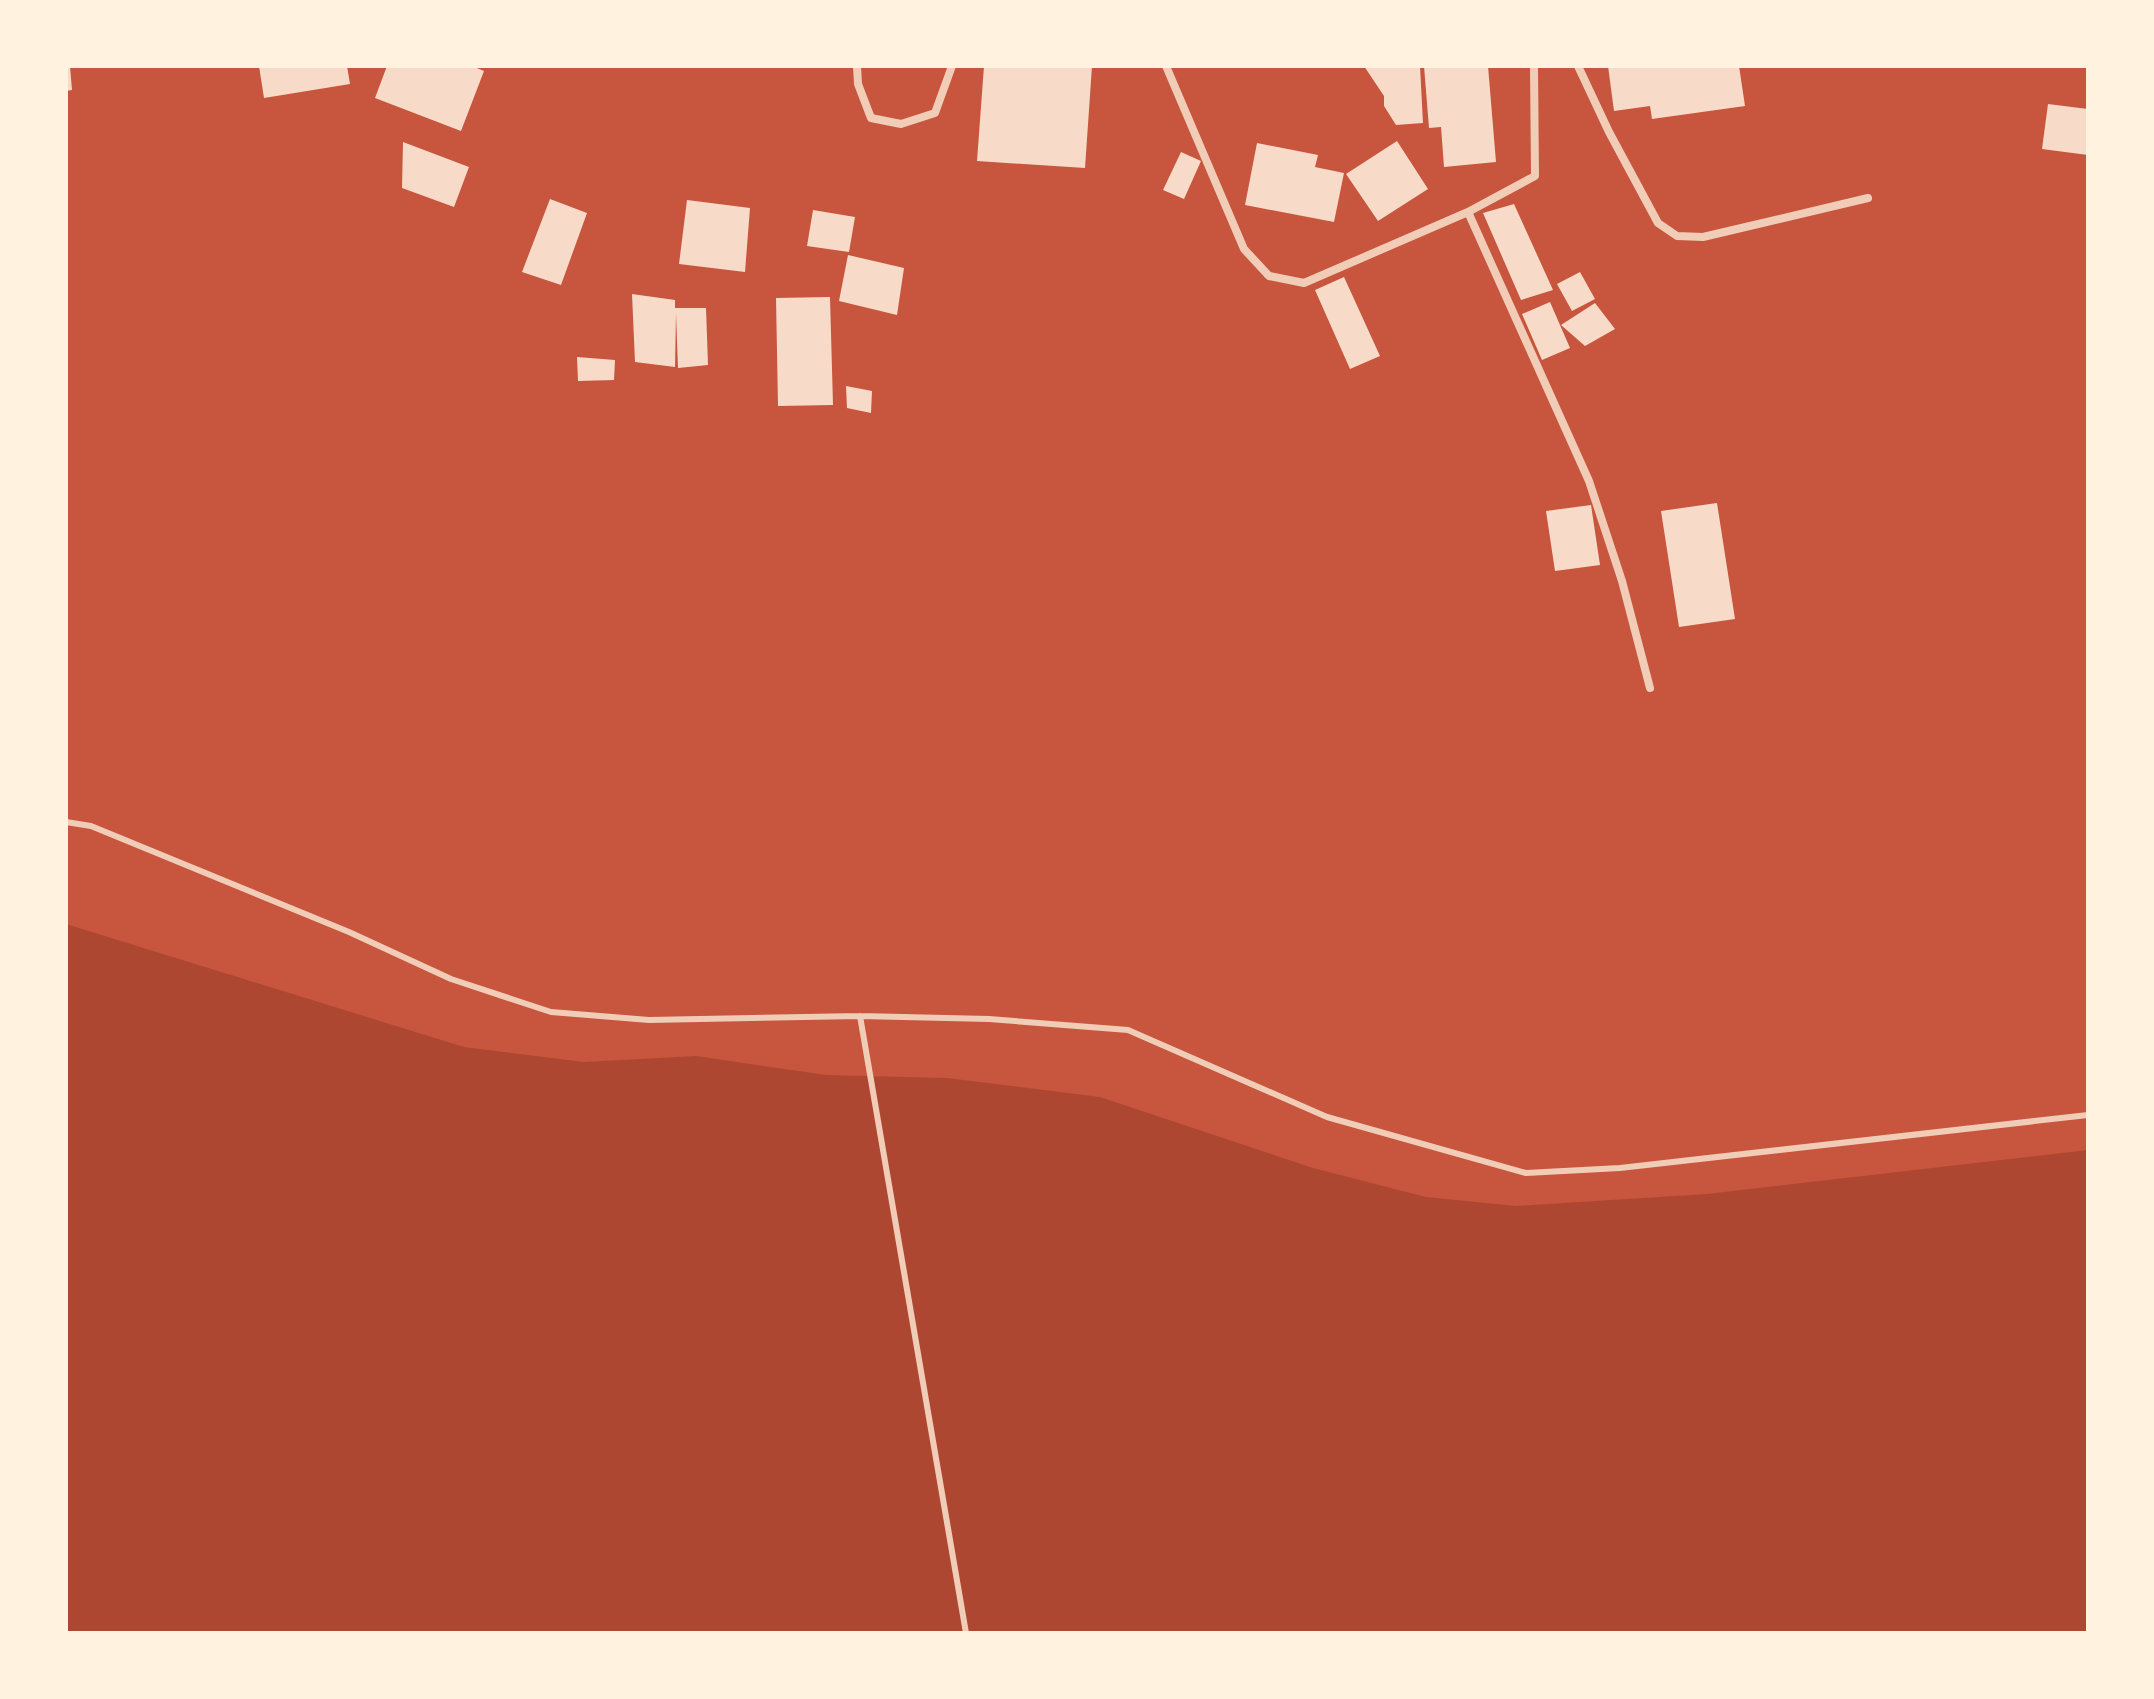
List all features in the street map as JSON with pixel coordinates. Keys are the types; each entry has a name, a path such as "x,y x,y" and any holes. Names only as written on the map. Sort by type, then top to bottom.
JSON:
{"street":[{"path":"857,66 858,84 871,118 901,124 935,113 952,66"},
{"path":"1166,66 1244,249 1269,276 1304,283 1468,212 1535,176 1534,66"},
{"path":"1578,66 1658,223 1677,236 1703,237 1868,198"},
{"path":"1468,212 1589,481 1622,581 1650,688"}],"lane":[{"path":"66,822 91,826 349,932 451,979 551,1012 649,1020 860,1016 989,1019 1128,1030 1327,1117 1526,1173 1620,1168 2088,1115"},
{"path":"860,1016 966,1633"}],"shaded area":[{"path":"66,924 464,1047 584,1062 696,1056 826,1075 947,1078 1100,1097 1313,1168 1426,1197 1516,1206 1707,1194 2088,1150 2088,1633 66,1633"}],"building":[{"path":"66,66 70,66 72,90 66,91"},
{"path":"259,66 347,66 350,84 264,98"},
{"path":"387,66 472,66 484,71 461,131 375,98"},
{"path":"984,66 1092,66 1085,168 977,161"},
{"path":"1364,66 1420,66 1423,123 1396,125 1384,106 1384,96"},
{"path":"1424,66 1488,66 1496,162 1444,167 1441,127 1429,128"},
{"path":"1608,66 1739,66 1745,106 1652,119 1650,106 1614,111"},
{"path":"2048,104 2088,109 2088,155 2042,149"},
{"path":"1397,141 1428,189 1378,221 1346,174"},
{"path":"403,142 469,167 454,207 402,188"},
{"path":"1257,143 1318,155 1315,167 1344,173 1334,222 1245,205"},
{"path":"1181,152 1201,161 1184,199 1163,190"},
{"path":"550,199 587,213 561,285 522,272"},
{"path":"687,200 750,208 745,272 679,264"},
{"path":"1514,204 1553,290 1521,300 1483,213"},
{"path":"813,210 855,217 849,252 807,246"},
{"path":"848,255 904,268 897,315 839,301"},
{"path":"1580,272 1595,299 1572,311 1557,284"},
{"path":"1344,277 1380,356 1350,369 1315,290"},
{"path":"632,294 675,300 675,308 706,308 708,365 678,368 676,313 675,367 635,362"},
{"path":"830,297 833,405 778,406 776,298"},
{"path":"1550,302 1570,348 1542,360 1522,314"},
{"path":"1595,303 1615,329 1585,346 1561,325"},
{"path":"577,357 615,360 614,380 578,381"},
{"path":"846,386 872,391 871,413 847,408"},
{"path":"1717,503 1735,619 1679,627 1661,511"},
{"path":"1591,505 1600,565 1555,571 1546,511"}]}
